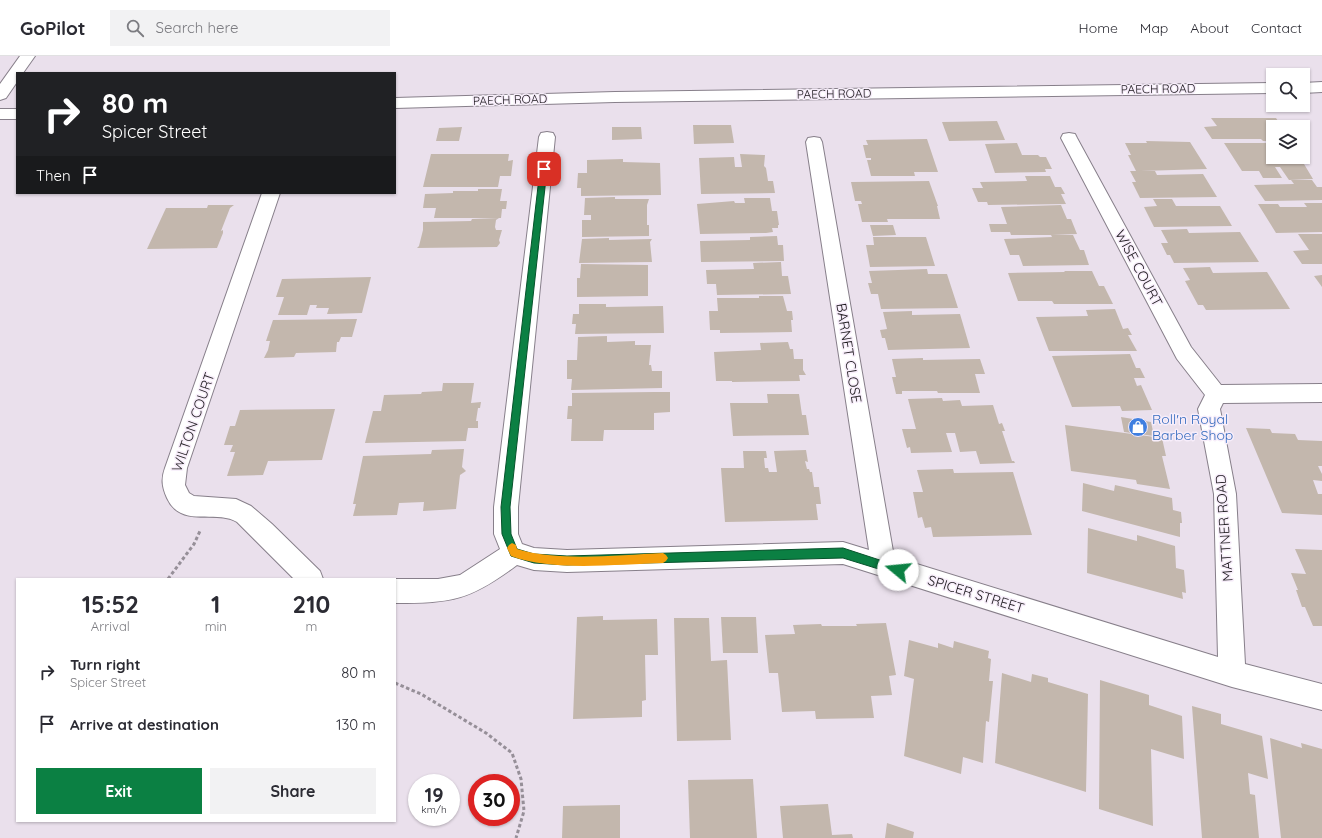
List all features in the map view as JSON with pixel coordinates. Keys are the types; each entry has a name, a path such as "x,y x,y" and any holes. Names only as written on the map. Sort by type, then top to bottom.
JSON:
{"street":[{"path":"17,72 28,56"},
{"path":"0,95 16,73"},
{"path":"1310,88 1322,87"},
{"name":"PAECH ROAD","path":"396,103 615,97 1266,88"},
{"path":"0,114 16,114"},
{"path":"396,591 432,591 461,586 483,576 514,553 506,534 506,507 547,137"},
{"name":"WISE COURT","path":"1069,138 1184,353 1216,394"},
{"name":"BARNET CLOSE","path":"814,142 883,565"},
{"name":"WILTON COURT","path":"271,194 181,457 174,470 173,482 176,494 181,500 188,504 212,508 225,507 236,509 244,513 274,540 310,578"},
{"path":"1216,394 1322,393"},
{"name":"MATTNER ROAD","path":"1216,394 1209,409 1225,494 1232,674"},
{"name":"SPICER STREET","path":"514,553 534,559 567,561 843,553 1232,674 1322,697"}],"path":[{"path":"169,578 194,544 201,528"},
{"path":"396,683 421,694 480,729 512,752 521,779 524,811 516,838"}],"building":[{"path":"1211,118 1276,118 1277,120 1266,120 1266,141 1261,139 1212,139 1204,127 1217,126"},
{"path":"997,121 1005,140 949,141 942,122"},
{"path":"693,125 731,125 734,143 694,144"},
{"path":"462,127 459,141 436,141 439,128"},
{"path":"612,127 641,127 642,139 612,140"},
{"path":"927,139 938,172 914,172 915,176 871,176 867,160 871,160 871,158 866,158 863,145 868,145 866,140"},
{"path":"1146,141 1190,142 1207,169 1141,171 1155,171 1157,175 1203,174 1217,197 1140,198 1132,182 1136,182 1130,171 1136,171 1128,155 1131,155 1125,143 1147,143"},
{"path":"1017,143 1022,155 1038,155 1040,157 1046,157 1052,169 1045,169 1046,172 995,173 985,144"},
{"path":"1224,143 1266,143 1266,164 1304,164 1313,179 1289,180 1280,167 1275,167 1282,178 1263,178 1259,171 1242,171"},
{"path":"431,154 509,154 508,161 513,160 511,176 500,176 498,187 423,187"},
{"path":"740,154 765,155 764,166 766,168 768,181 773,181 775,193 701,194 699,158 734,157 735,167 742,167"},
{"path":"623,159 623,162 660,163 661,195 581,196 581,188 577,188 578,173 587,173 587,160"},
{"path":"1025,176 1050,176 1055,187 1061,187 1065,194 1061,194 1066,204 988,205 987,202 978,202 972,188 983,188 980,182 1027,181"},
{"path":"1291,180 1312,180 1317,187 1322,187 1322,200 1265,201 1254,185 1294,184"},
{"path":"929,181 938,206 940,219 887,219 888,222 862,222 858,204 862,204 861,201 855,201 851,182"},
{"path":"478,189 502,189 500,201 507,201 506,209 502,209 501,218 434,218 436,208 423,208 425,194 453,193 453,191 478,191"},
{"path":"615,197 615,199 649,199 647,205 647,225 649,225 649,236 582,237 582,220 591,220 591,215 584,215 585,198"},
{"path":"744,198 770,198 772,211 777,211 778,228 772,228 773,232 766,233 700,234 697,204 734,201 735,203 745,203"},
{"path":"1153,199 1172,199 1176,206 1220,206 1232,226 1154,227 1144,207 1157,206"},
{"path":"1304,203 1322,203 1322,232 1276,233 1258,204 1278,204 1280,207 1307,207"},
{"path":"208,205 234,205 230,208 221,231 223,230 223,233 217,248 147,249 166,208 207,208"},
{"path":"1061,205 1067,219 1071,219 1077,234 1052,235 1073,235 1080,250 1084,250 1089,265 1023,266 1019,255 1010,255 1004,239 1052,237 1051,235 1011,235 1010,232 991,232 989,224 1007,224 1001,207"},
{"path":"499,218 496,220 495,227 496,230 502,230 499,240 500,243 497,247 417,248 419,246 423,230 423,222 471,221 472,219"},
{"path":"870,225 893,225 896,235 873,236"},
{"path":"1187,229 1189,233 1240,232 1259,262 1174,263 1170,255 1167,255 1161,243 1168,243 1161,230"},
{"path":"1298,234 1322,234 1322,264 1302,264 1293,251 1309,250"},
{"path":"777,236 778,245 783,245 784,261 701,262 700,241 750,240 750,237"},
{"path":"873,237 926,237 935,266 870,267 866,245 874,245"},
{"path":"609,238 609,240 652,239 650,242 652,262 579,263 582,239"},
{"path":"781,262 782,276 788,276 791,294 717,295 716,284 707,284 706,270 754,269 753,263"},
{"path":"581,264 648,265 648,296 577,297 577,278 580,278"},
{"path":"1210,267 1213,273 1267,272 1290,309 1206,310 1203,305 1198,305 1185,281 1190,280 1183,268"},
{"path":"927,269 928,274 947,274 958,308 881,309 878,294 871,294 868,283 872,283 869,271"},
{"path":"1064,271 1092,271 1099,286 1104,286 1113,304 1054,304 1052,301 1018,301 1008,273 1065,272"},
{"path":"1322,275 1322,287 1314,276"},
{"path":"371,277 362,313 327,314 329,308 316,308 317,305 310,305 307,315 278,315 284,297 276,297 282,279"},
{"path":"759,296 783,296 787,311 792,311 792,332 720,333 720,330 710,330 709,311 718,311 717,298 759,298"},
{"path":"579,304 606,304 606,307 663,306 664,333 575,334 576,324 572,324 573,314 579,314"},
{"path":"1115,309 1123,329 1128,328 1132,335 1128,335 1137,351 1049,351 1036,317 1088,316 1086,310"},
{"path":"912,311 912,315 960,314 970,348 888,350 885,338 882,338 880,330 887,329 883,312"},
{"path":"357,319 352,337 341,337 339,342 337,342 336,352 296,353 294,357 264,358 268,350 270,341 266,341 273,320"},
{"path":"607,336 607,342 635,341 635,345 651,345 649,365 651,365 652,371 662,371 662,388 571,390 572,379 567,379 567,360 577,360 578,337"},
{"path":"788,342 790,349 793,349 794,359 803,359 803,370 806,375 799,375 800,381 716,381 714,352 761,350 760,343"},
{"path":"1130,354 1136,368 1140,368 1145,378 1134,378 1137,386 1141,385 1152,410 1122,411 1120,406 1072,407 1052,356"},
{"path":"923,358 923,360 980,359 985,374 975,374 980,393 902,391 902,394 896,394 892,377 896,377 892,359"},
{"path":"443,383 474,383 471,403 481,402 480,408 478,408 476,421 478,421 478,428 468,428 466,441 365,443 373,411 381,411 384,395 421,394 422,392 442,391"},
{"path":"670,392 670,412 654,413 654,430 604,430 603,441 571,441 572,419 567,419 568,406 572,406 572,393"},
{"path":"767,394 799,394 802,415 806,415 809,435 733,436 730,403 768,403"},
{"path":"942,398 943,401 960,400 962,406 993,405 999,424 1002,423 1005,431 1002,431 1012,461 1015,463 980,464 976,451 960,452 955,433 946,433 952,452 911,453 910,447 907,448 902,429 916,429 908,399"},
{"path":"335,409 322,460 268,461 263,475 227,476 235,452 230,452 233,445 224,445 230,426 235,426 240,410"},
{"path":"1121,417 1151,422 1154,436 1124,432"},
{"path":"1065,425 1162,438 1166,456 1162,456 1170,489 1137,484 1136,480 1071,471"},
{"path":"1246,428 1270,429 1272,433 1295,434 1298,440 1322,441 1322,466 1318,466 1322,474 1322,481 1313,480 1318,494 1322,494 1322,515 1282,513"},
{"path":"464,449 462,467 466,471 460,475 456,509 423,511 424,502 399,503 397,515 353,516 356,504 353,504 363,456 431,454 432,450"},
{"path":"806,450 808,462 805,461 807,469 812,472 814,487 819,487 821,504 816,504 818,520 725,522 721,468 744,468 743,451 766,451 767,458 764,458 765,468 768,468 769,472 777,472 774,451"},
{"path":"953,469 954,473 1013,472 1032,535 933,537 931,527 925,528 922,517 918,518 913,492 923,492 917,470"},
{"path":"1083,483 1114,491 1115,485 1172,498 1173,510 1181,512 1182,523 1180,523 1180,537 1082,511"},
{"path":"1088,528 1137,541 1137,535 1175,546 1176,568 1184,570 1186,593 1182,592 1183,599 1087,573"},
{"path":"1295,549 1322,550 1322,626 1313,626 1305,607 1302,607 1296,590 1298,590 1291,573 1306,574"},
{"path":"603,616 603,620 657,619 658,655 645,655 646,700 642,701 642,717 573,719 577,617"},
{"path":"721,617 756,617 758,653 723,653"},
{"path":"674,618 709,618 711,661 727,660 731,740 677,741"},
{"path":"886,623 896,675 889,676 892,695 871,696 874,718 816,719 815,711 782,712 778,673 769,673 765,635 795,634 793,625 821,624 822,626 857,626 856,624"},
{"path":"909,640 938,648 938,643 953,648 954,641 989,651 988,658 991,659 989,681 993,681 989,722 986,721 983,763 963,757 961,774 904,756 914,679 904,676"},
{"path":"1002,673 1031,682 1032,674 1048,678 1048,682 1088,694 1086,792 995,763"},
{"path":"1100,680 1149,695 1149,705 1182,716 1184,759 1151,749 1153,826 1099,809"},
{"path":"1192,706 1221,714 1221,724 1262,736 1268,779 1248,773 1250,794 1255,795 1259,838 1202,838"},
{"path":"1270,738 1302,748 1301,743 1322,749 1322,838 1281,838"},
{"path":"753,779 757,838 690,838 688,780"},
{"path":"828,804 832,835 852,834 853,838 783,838 780,806"},
{"path":"620,805 620,838 562,838 563,806"},
{"path":"887,823 914,832 913,838 885,838"}],"slow traffic":[{"path":"512,548 514,553 534,559 567,561 663,558"}],"place":[{"name":"Roll'n Royal Barber Shop","path":"1138,427"}],"route":[{"path":"544,169 506,507 506,534 514,553 534,559 567,561 843,553 898,570"}]}
